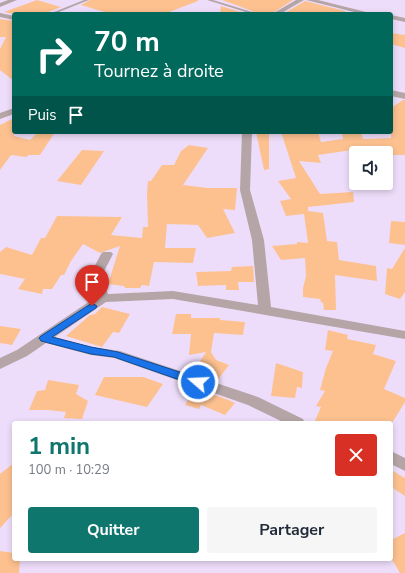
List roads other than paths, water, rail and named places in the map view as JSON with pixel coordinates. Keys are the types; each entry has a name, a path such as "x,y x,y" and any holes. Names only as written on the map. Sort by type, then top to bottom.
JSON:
{"street":[{"path":"0,5 14,0"},
{"path":"279,12 301,0"},
{"path":"309,0 362,12"},
{"path":"0,15 12,18"},
{"path":"393,17 405,20"},
{"path":"393,93 405,96"},
{"path":"0,116 12,112"},
{"path":"247,134 245,190 258,240 265,310"},
{"path":"103,298 95,277 107,254"},
{"path":"0,364 22,353 103,298 173,296 265,310 405,335"},
{"path":"44,338 122,356 253,400 294,421"},
{"path":"393,458 405,465"}],"lane":[{"path":"56,12 87,0"},
{"path":"209,0 250,12"}]}
